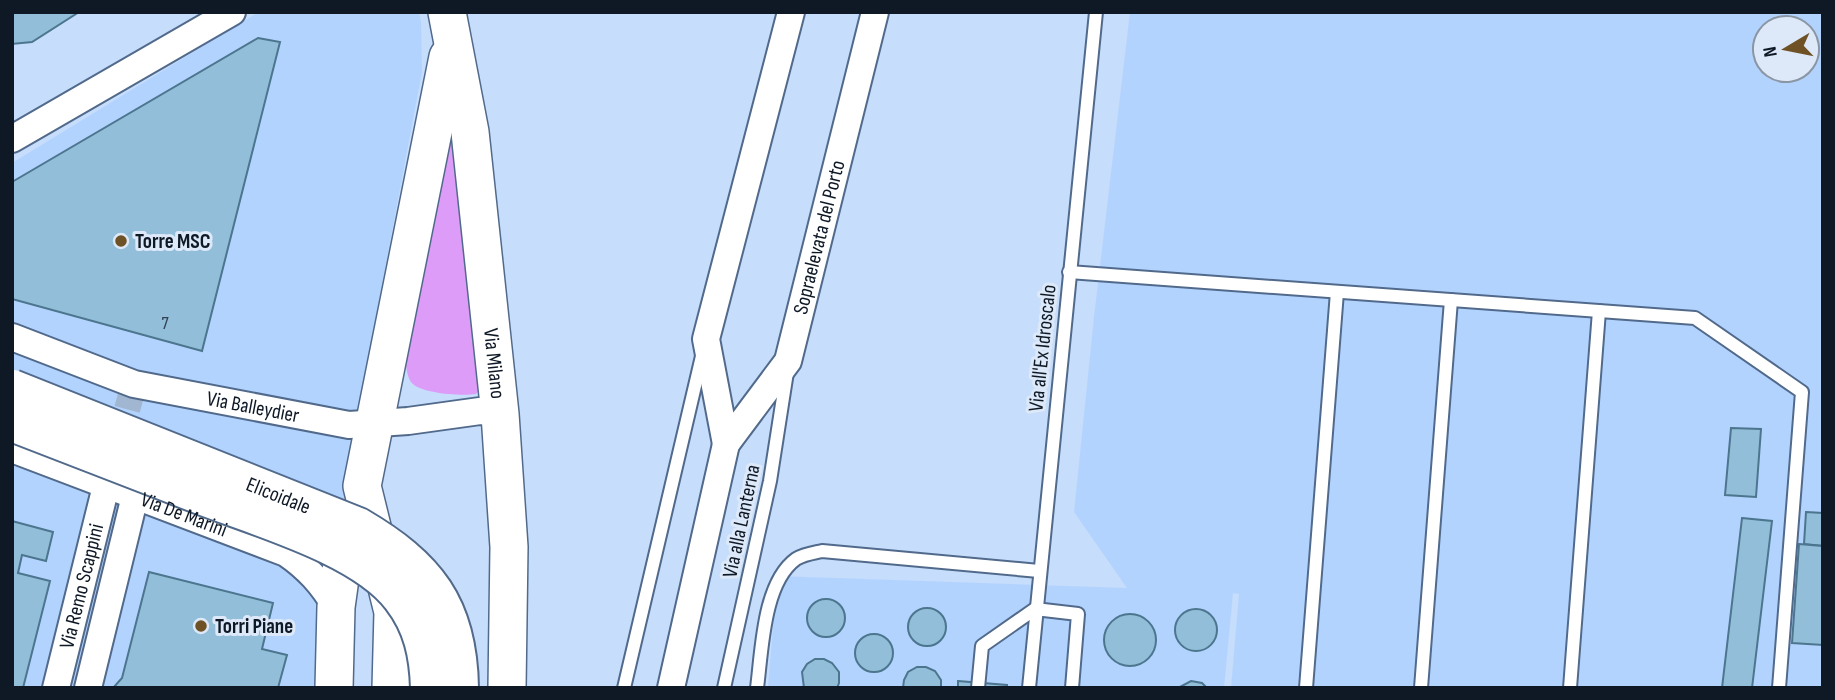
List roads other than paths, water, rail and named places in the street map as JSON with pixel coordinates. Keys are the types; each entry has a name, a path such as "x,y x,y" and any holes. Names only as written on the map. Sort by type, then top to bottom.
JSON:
{"highway":[{"name":"Elicoidale","path":"12,389 346,523 384,543 424,577 440,600 451,625 459,662 459,688"},
{"name":"Elicoidale","path":"12,422 314,539 368,566 402,598 420,627 429,662 430,688"}],"main road":[{"name":"Via Milano","path":"449,27 470,132 500,414 509,547 507,688"},
{"name":"Via Milano","path":"391,688 393,612 362,485 449,27"},
{"path":"334,688 336,607 342,564"}],"street":[{"name":"Sopraelevata del Porto","path":"671,688 726,444 706,339 791,12"},
{"name":"Sopraelevata del Porto","path":"726,444 788,361 875,12"},
{"path":"12,139 66,110 218,16"},
{"name":"Via Balleydier","path":"12,337 134,384 349,425 408,421 480,411 500,414"},
{"name":"Via De Marini","path":"12,449 286,553 305,566 323,585 336,607"},
{"name":"Via Remo Scappini","path":"56,688 106,486"},
{"name":"Via Remo Scappini","path":"88,688 135,496"}],"lane":[{"name":"Via all'Ex Idroscalo","path":"1029,688 1096,12"},
{"path":"1069,272 1695,318 1802,392 1779,688"},
{"path":"1306,688 1337,292"},
{"path":"1421,688 1451,300"},
{"path":"1570,688 1599,311"},
{"path":"624,688 706,339"},
{"name":"Via alla Lanterna","path":"724,688 770,481 788,361"},
{"path":"757,688 765,621 775,589 786,568 807,554 822,551 1039,571"},
{"path":"978,688 982,646 1035,609 1078,614 1072,688"}],"tunnel":[{"path":"117,447 134,384"}],"place":[{"name":"Torre MSC","path":"121,241"},
{"name":"Torri Piane","path":"201,626"}]}
